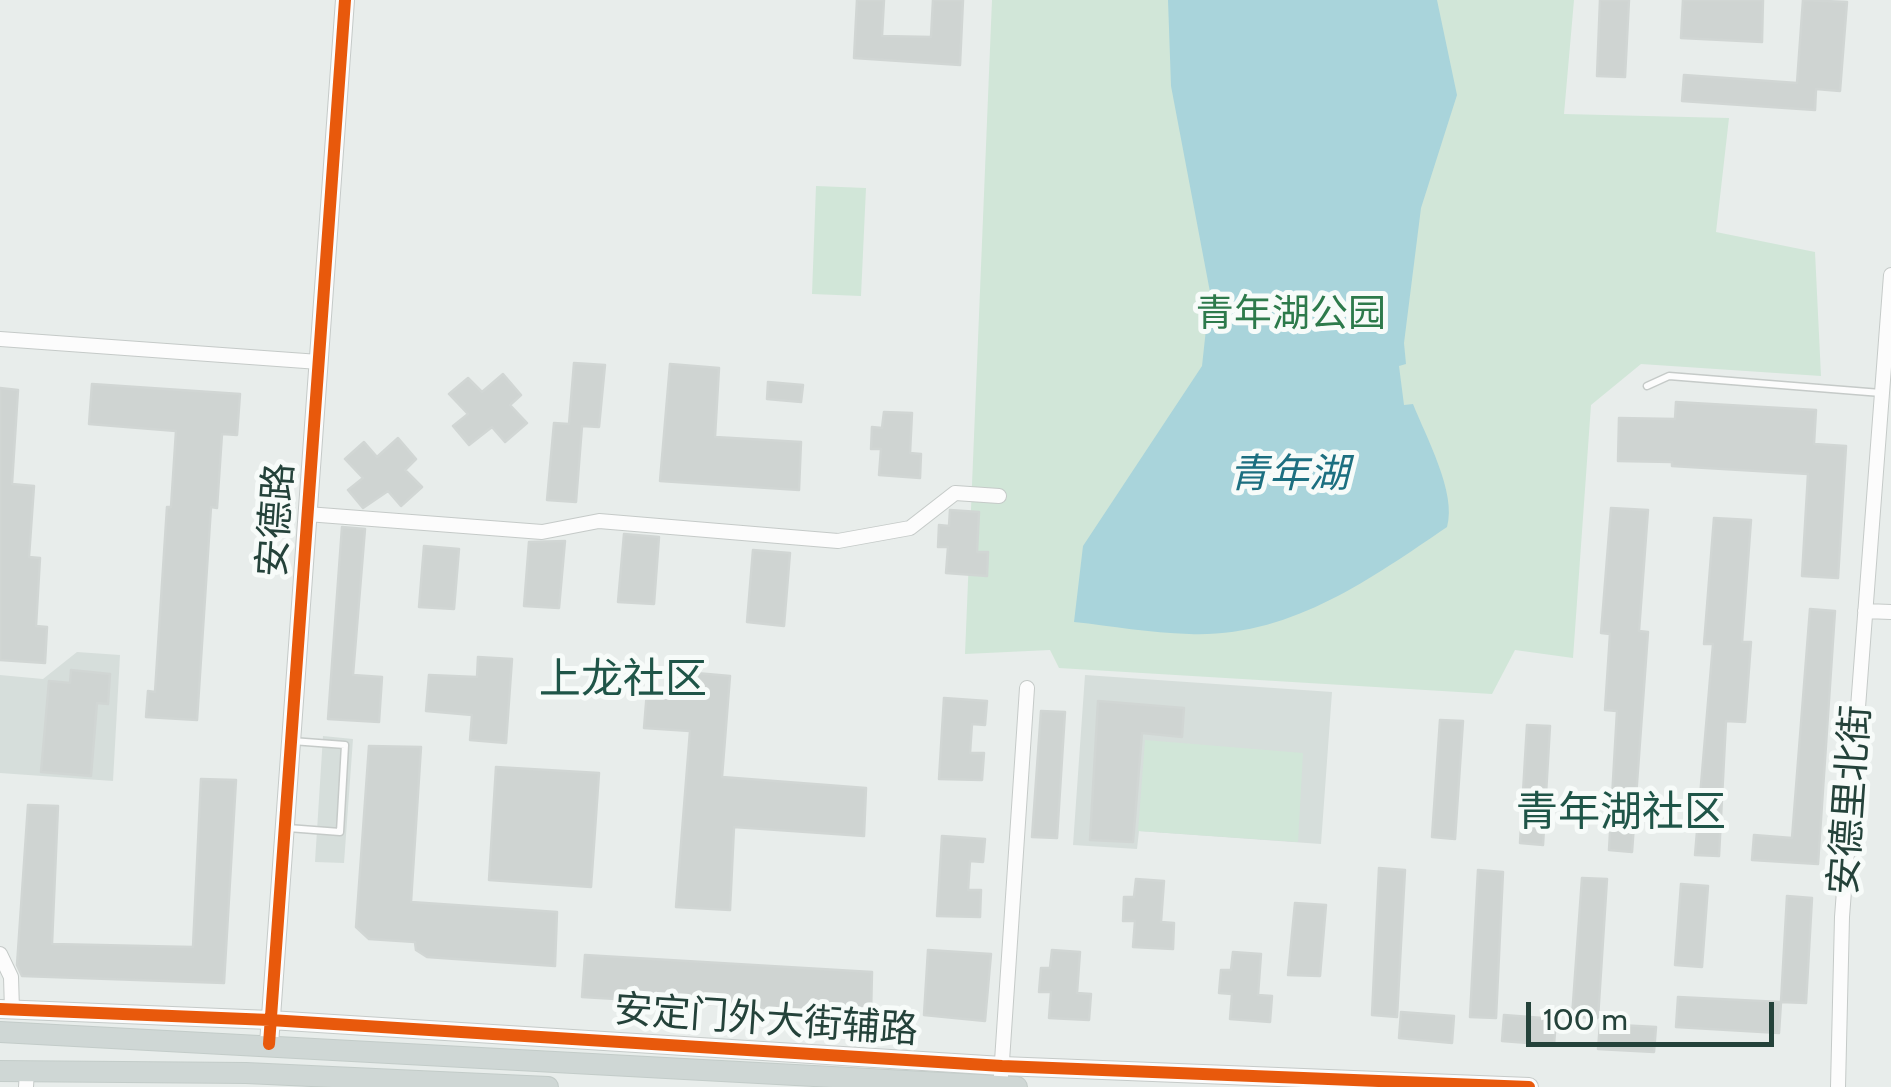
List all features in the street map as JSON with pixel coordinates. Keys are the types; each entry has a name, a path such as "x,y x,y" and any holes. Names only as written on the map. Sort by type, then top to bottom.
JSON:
{"main road":[{"path":"0,1032 1001,1076 1017,1087"},
{"path":"0,1072 27,1079 548,1087"}],"street":[{"name":"安德路","path":"268,1044 345,0"},
{"name":"安德里北街","path":"1838,1087 1842,917 1891,275"},
{"path":"0,339 319,362"},
{"path":"308,514 542,532 600,521 838,541 910,528 956,493 1000,496"},
{"path":"1865,611 1891,612"},
{"path":"1001,1076 1027,688"},
{"path":"0,954 11,977 6,1009"},
{"name":"安定门外大街辅路","path":"6,1009 270,1020 1001,1076 1529,1087"}],"lane":[{"path":"1647,386 1669,376 1882,393"},
{"path":"284,828 340,832 342,812 345,745 291,741"}],"shaded area":[{"path":"77,652 120,655 113,781 0,773 0,675 43,679"},
{"path":"1085,675 1332,692 1321,844 1139,831 1137,849 1073,845"},
{"path":"323,736 353,739 344,863 315,862"}],"green space":[{"name":"青年湖公园","path":"992,0 1574,0 1564,114 1729,118 1716,232 1815,252 1821,376 1641,364 1591,405 1573,658 1515,650 1492,694 1059,668 1050,650 965,654"},
{"path":"816,186 866,188 861,296 812,294"},
{"path":"1145,740 1303,753 1298,842 1138,831"}],"water":[{"name":"青年湖","path":"1168,0 1437,0 1457,95 1421,208 1404,343 1406,364 1399,366 1404,405 1413,404 1444,482 1447,527 1326,602 1294,616 1226,633 1174,633 1074,622 1083,546 1202,366 1210,292 1171,86"}],"building":[{"path":"857,0 884,0 882,36 931,37 933,0 963,0 960,65 854,58"},
{"path":"1600,0 1629,0 1625,77 1597,76"},
{"path":"1683,0 1763,0 1762,42 1681,38"},
{"path":"1803,0 1847,2 1840,91 1816,89 1815,110 1682,101 1684,75 1797,83"},
{"path":"574,363 605,365 599,427 582,426 576,502 547,500 554,423 569,424"},
{"path":"670,364 719,368 715,437 801,442 799,490 660,481"},
{"path":"503,374 521,395 510,405 527,423 505,442 492,427 469,445 453,426 468,414 449,394 468,378 482,392"},
{"path":"768,382 803,385 801,402 767,399"},
{"path":"92,384 240,394 237,435 222,434 217,508 211,507 197,720 146,717 148,691 155,692 176,431 89,424"},
{"path":"0,388 18,390 12,484 34,486 29,557 40,558 36,626 47,627 45,663 0,660"},
{"path":"1676,402 1816,410 1814,444 1846,446 1838,578 1802,576 1808,474 1618,461 1619,418 1675,419"},
{"path":"884,412 912,413 910,453 921,454 920,478 879,475 881,449 871,449 872,427 882,428"},
{"path":"398,438 416,459 405,470 422,487 401,506 388,491 363,508 348,490 363,478 345,459 364,442 377,457"},
{"path":"1611,508 1648,510 1639,631 1648,632 1632,852 1609,850 1617,711 1605,710 1610,634 1601,633"},
{"path":"950,510 979,512 977,552 988,552 987,576 946,573 948,547 938,547 939,525 949,526"},
{"path":"1714,518 1751,520 1742,642 1751,642 1745,722 1726,721 1719,856 1695,855 1713,644 1704,644"},
{"path":"342,527 365,529 353,675 382,677 379,722 328,719"},
{"path":"624,534 659,537 654,604 618,602"},
{"path":"565,541 559,608 524,606 529,542"},
{"path":"424,546 459,549 454,609 419,607"},
{"path":"753,550 790,553 784,626 747,622"},
{"path":"1810,609 1835,611 1818,864 1752,860 1754,835 1792,838"},
{"path":"478,657 512,659 506,743 470,740 472,715 426,711 429,675 477,677"},
{"path":"71,670 110,674 108,704 97,703 91,776 41,772 49,681 70,683"},
{"path":"696,673 730,676 722,777 866,788 864,836 734,827 730,910 676,907 690,731 644,728 647,691 694,694"},
{"path":"944,698 987,701 985,725 972,724 970,753 984,753 982,780 939,779"},
{"path":"1098,701 1184,708 1182,737 1142,733 1133,842 1090,840"},
{"path":"1041,711 1065,712 1057,838 1032,837"},
{"path":"1440,720 1463,721 1455,839 1432,837"},
{"path":"1527,725 1550,726 1543,845 1520,843"},
{"path":"369,746 421,747 411,902 557,912 555,966 427,957 416,950 415,942 369,939 356,927"},
{"path":"496,767 599,773 591,887 489,880"},
{"path":"201,779 236,780 224,983 22,976 17,965 28,805 58,806 52,944 193,947"},
{"path":"942,836 985,839 983,862 970,861 968,890 981,890 980,917 937,916"},
{"path":"1379,868 1405,870 1397,1017 1372,1015"},
{"path":"1478,870 1503,872 1496,1018 1470,1017"},
{"path":"1582,878 1607,879 1598,1018 1572,1017"},
{"path":"1136,879 1164,881 1161,922 1174,923 1173,949 1133,947 1135,921 1123,921 1124,897 1134,897"},
{"path":"1681,884 1708,886 1702,967 1675,965"},
{"path":"1787,896 1812,898 1806,1003 1781,1002"},
{"path":"1295,903 1326,905 1320,976 1288,975"},
{"path":"928,950 991,954 985,1021 924,1015"},
{"path":"1052,950 1080,952 1077,993 1091,994 1089,1020 1049,1018 1051,992 1039,992 1041,968 1050,968"},
{"path":"1233,952 1261,954 1258,995 1272,996 1270,1022 1230,1019 1232,994 1219,993 1221,970 1231,970"},
{"path":"585,955 872,972 871,1014 582,997"},
{"path":"1678,997 1781,1002 1779,1033 1676,1027"},
{"path":"1401,1012 1454,1016 1452,1043 1399,1038"},
{"path":"1504,1015 1556,1019 1554,1045 1502,1041"},
{"path":"1600,1024 1656,1027 1654,1052 1598,1049"}],"cycle path":[{"path":"269,1044 345,0"},
{"path":"0,1009 270,1020 1002,1066 1529,1087"}],"district":[{"name":"上龙社区","path":"623,681"},
{"name":"青年湖社区","path":"1621,814"}]}
